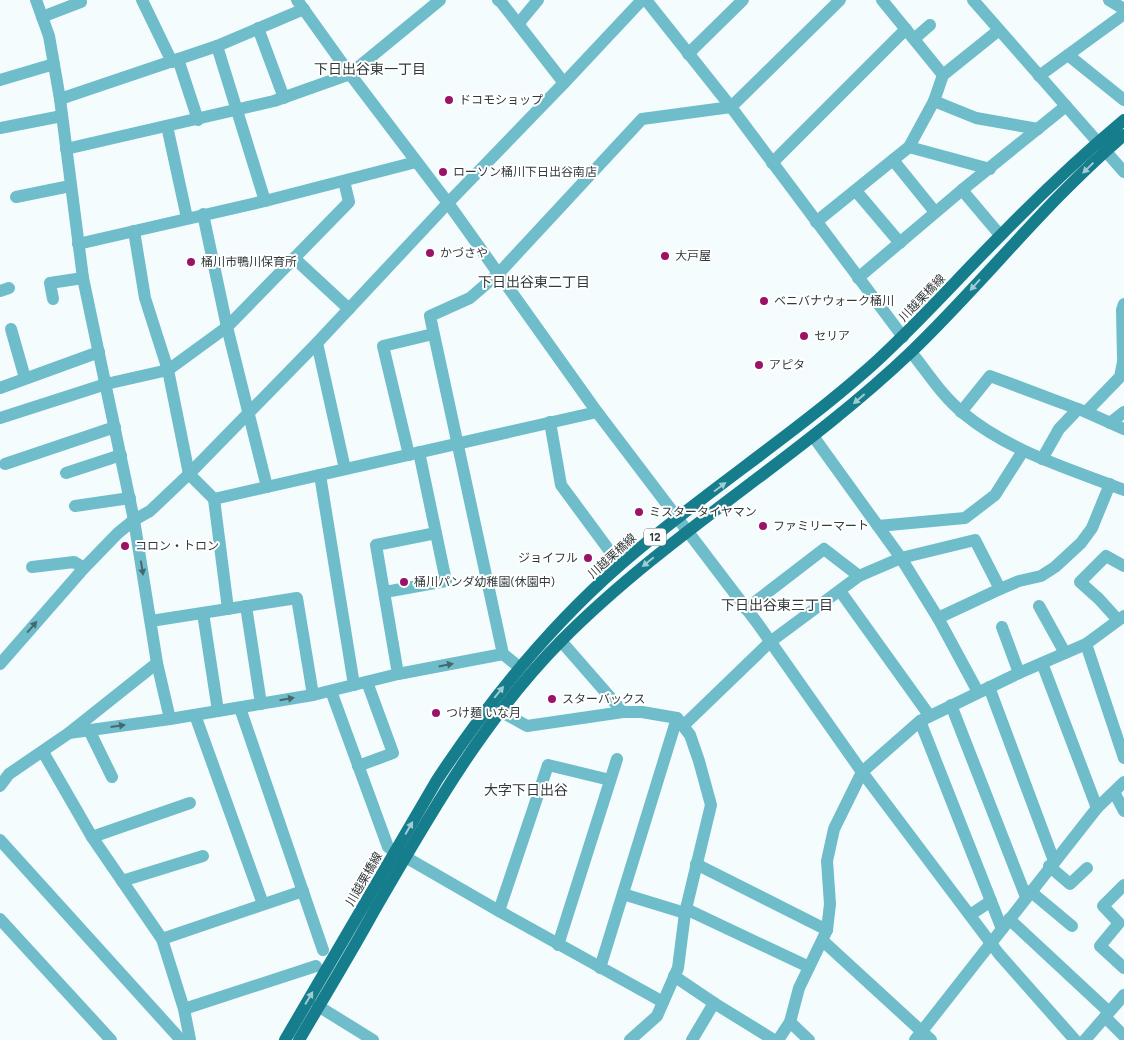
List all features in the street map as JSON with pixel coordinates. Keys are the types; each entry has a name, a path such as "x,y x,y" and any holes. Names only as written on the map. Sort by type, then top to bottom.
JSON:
{"main road":[{"name":"川越栗橋線","path":"285,1040 400,854 500,710 528,676 561,641 628,579 686,531 813,436 911,352 1056,198 1124,120"},
{"name":"川越栗橋線","path":"299,1040 400,854 437,780 480,716 519,667 552,631 620,566 677,519 796,429 869,368 903,337 1000,235 1101,147 1124,135"}],"street":[{"path":"36,0 49,36 60,100 83,278 130,498 157,663 170,719"},
{"path":"142,0 175,60 198,120"},
{"path":"66,150 236,111 284,98 350,74 440,0"},
{"path":"498,0 519,23 564,83"},
{"path":"519,23 538,0"},
{"path":"0,664 84,568 118,533 134,520 150,511 189,474 317,343 642,0"},
{"path":"646,0 731,108 903,337"},
{"path":"688,54 743,0"},
{"path":"519,667 503,654 430,316 470,298 499,273 642,118 731,108 840,0"},
{"path":"882,0 943,75"},
{"path":"973,0 1124,172"},
{"path":"1109,0 1124,9"},
{"path":"42,17 81,2"},
{"path":"60,100 218,46 258,28 301,4 350,74 499,273 597,412 746,609 862,772 991,942 1076,1040"},
{"path":"1039,76 1124,14"},
{"path":"772,163 910,34 930,26"},
{"path":"258,28 284,98"},
{"path":"816,222 909,147 934,101 943,75 999,30"},
{"path":"218,46 236,111 265,201"},
{"path":"1068,55 1124,100"},
{"path":"0,80 54,64"},
{"path":"934,101 976,118 1038,129"},
{"path":"858,278 935,212 1066,106"},
{"path":"0,128 62,116"},
{"path":"167,126 187,218"},
{"path":"909,147 990,169"},
{"path":"893,160 935,212"},
{"path":"78,244 265,201 416,162"},
{"path":"0,418 106,384 168,370 226,327 349,202 344,181"},
{"path":"16,197 70,186"},
{"path":"962,190 1000,235"},
{"path":"856,191 900,243"},
{"path":"203,214 226,327 267,487"},
{"path":"134,231 145,298 168,370 189,474 214,499 228,609"},
{"path":"294,258 349,309"},
{"path":"53,299 50,283 83,278"},
{"path":"1042,459 1059,429 1120,377 1124,357 1123,307"},
{"path":"11,329 25,378"},
{"path":"385,592 446,581 436,533 383,346 433,334"},
{"path":"317,343 345,469"},
{"path":"0,388 99,352"},
{"path":"911,352 935,384 961,412 986,430 1023,451 1124,490"},
{"path":"961,412 990,376 1124,429"},
{"path":"214,499 597,412"},
{"path":"1110,423 1124,412"},
{"path":"550,422 560,486 620,566"},
{"path":"5,464 115,427"},
{"path":"813,436 901,558 984,689 1052,864 1070,884 1087,868"},
{"path":"878,526 966,518 996,495 1023,451"},
{"path":"66,473 121,455"},
{"path":"320,475 354,685"},
{"path":"938,618 1000,589 1041,576 1055,567 1081,543 1092,528 1110,484"},
{"path":"75,506 130,498"},
{"path":"398,674 376,545 436,533"},
{"path":"600,968 680,722 770,642 859,576 901,558 975,540 1000,589"},
{"path":"746,609 824,549 859,576"},
{"path":"674,976 714,1003 776,1040 790,1022 799,988 825,936 830,904 827,861 832,837 834,829 862,772 924,718 951,704 1086,644 1121,618 1080,582 1106,556 1124,566"},
{"path":"32,567 74,562 84,568"},
{"path":"840,591 924,718 1002,929"},
{"path":"151,621 297,598 313,695"},
{"path":"246,606 261,704"},
{"path":"1039,606 1066,653"},
{"path":"203,613 218,711"},
{"path":"1002,627 1019,673"},
{"path":"561,641 623,712"},
{"path":"1086,644 1124,758"},
{"path":"69,733 170,719 313,695 398,674 503,654"},
{"path":"0,786 9,774 69,733 157,663"},
{"path":"1042,664 1097,808"},
{"path":"358,766 393,753 367,682"},
{"path":"331,691 388,847 499,912 663,1002"},
{"path":"951,704 1028,894 1072,926"},
{"path":"240,708 323,950"},
{"path":"500,710 527,726 623,712 642,712 680,722 690,735 711,805 685,911 678,968 657,1016 630,1040"},
{"path":"195,715 263,904"},
{"path":"90,730 112,777"},
{"path":"43,752 92,837 162,939 184,1009 190,1040"},
{"path":"558,945 617,760"},
{"path":"499,912 548,765 610,780"},
{"path":"696,864 825,936 923,1037 1028,894 1097,808 1124,782"},
{"path":"1114,792 1124,811"},
{"path":"92,837 190,802"},
{"path":"0,840 181,1040"},
{"path":"122,881 203,856"},
{"path":"1124,885 1103,906 1119,923 1100,946 1124,968"},
{"path":"162,939 303,891"},
{"path":"623,894 685,911 810,967"},
{"path":"970,915 991,901"},
{"path":"0,919 111,1040"},
{"path":"1009,919 1107,1015 1124,1036"},
{"path":"184,1009 316,966"},
{"path":"1085,1040 1124,995"},
{"path":"695,1039 714,1003"},
{"path":"318,1006 370,1039"},
{"path":"790,1022 809,1040"}],"place":[{"name":"ドコモショップ","path":"449,100"},
{"name":"ローソン桶川下日出谷南店","path":"443,172"},
{"name":"かづさや","path":"430,253"},
{"name":"大戸屋","path":"665,256"},
{"name":"桶川市鴨川保育所","path":"191,262"},
{"name":"ベニバナウォーク桶川","path":"764,301"},
{"name":"セリア","path":"804,336"},
{"name":"アピタ","path":"759,365"},
{"name":"ミスタータイヤマン","path":"639,512"},
{"name":"ファミリーマート","path":"763,526"},
{"name":"コロン・トロン","path":"125,546"},
{"name":"ジョイフル","path":"588,558"},
{"name":"桶川パンダ幼稚園(休園中)","path":"404,582"},
{"name":"スターバックス","path":"552,699"},
{"name":"つけ麺 いな月","path":"436,713"}],"district":[{"name":"下日出谷東一丁目","path":"370,69"},
{"name":"下日出谷東二丁目","path":"534,282"},
{"name":"下日出谷東三丁目","path":"777,605"},
{"name":"大字下日出谷","path":"526,790"}]}
